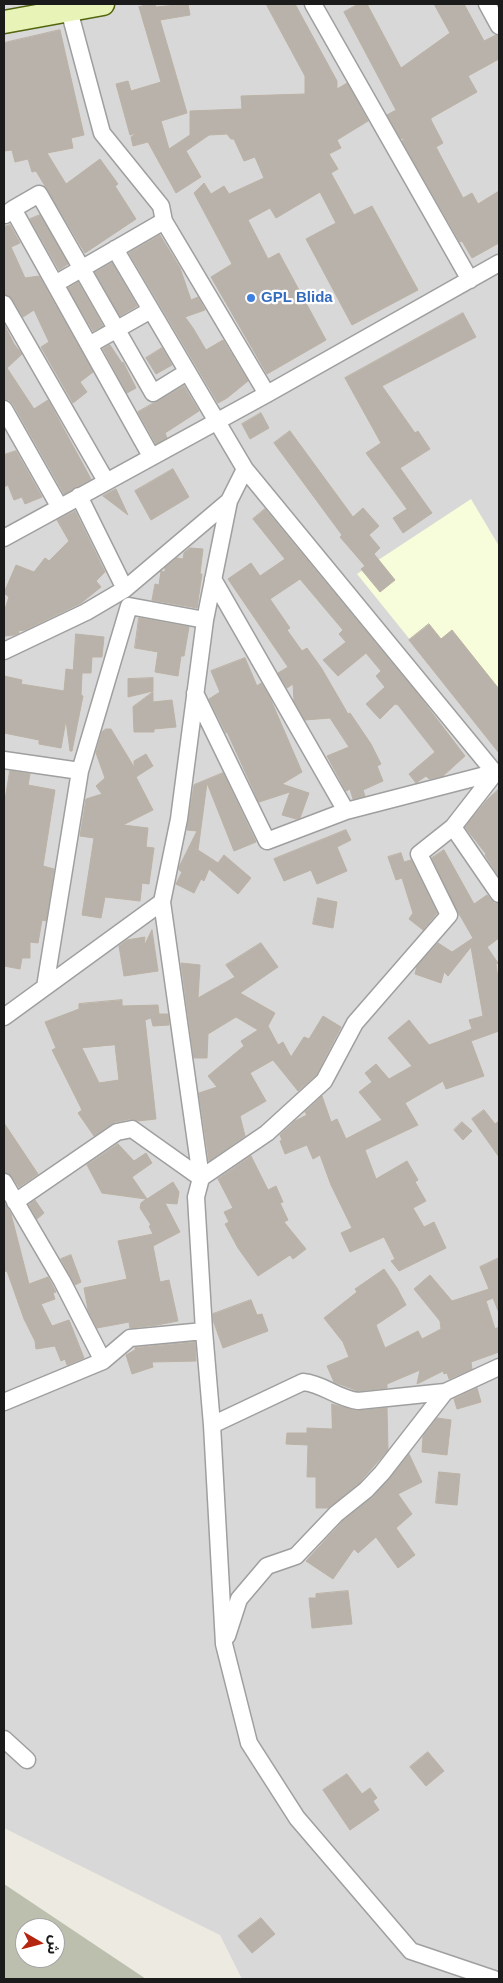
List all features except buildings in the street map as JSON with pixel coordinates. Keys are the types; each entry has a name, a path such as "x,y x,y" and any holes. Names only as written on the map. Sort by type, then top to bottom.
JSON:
{"main road":[{"path":"4,22 103,4"}],"street":[{"path":"313,4 470,280"},
{"path":"486,4 499,26"},
{"path":"69,10 102,133 160,206 164,221 267,394"},
{"path":"151,456 55,284 9,212 39,194 153,393 188,372"},
{"path":"55,284 164,221"},
{"path":"115,249 246,469 497,772"},
{"path":"4,538 59,506 267,394 499,263"},
{"path":"4,304 106,481"},
{"path":"89,345 151,310"},
{"path":"4,408 59,506"},
{"path":"246,469 229,501 205,620 178,819 162,902 201,1178 196,1197 212,1425 224,1644 249,1743 297,1818 411,1951 494,1979"},
{"path":"79,496 124,589"},
{"path":"4,651 86,612 124,589 229,501"},
{"path":"213,579 346,811"},
{"path":"45,987 80,771 129,606 205,620"},
{"path":"195,692 267,841 346,811 497,772"},
{"path":"4,760 80,771"},
{"path":"201,1178 268,1133 324,1081 355,1023 449,915 419,854 453,827 497,772"},
{"path":"453,827 499,894"},
{"path":"4,1016 162,902"},
{"path":"15,1202 117,1132 132,1129 201,1178"},
{"path":"4,1182 62,1281 103,1360"},
{"path":"4,1402 103,1360 130,1338 204,1331"},
{"path":"212,1425 303,1382 313,1383 344,1399 358,1401 445,1392 499,1367"},
{"path":"224,1644 240,1599 267,1566 296,1556 336,1514 366,1490 382,1473 445,1392"},
{"path":"4,1739 27,1760"}],"shaded area":[{"path":"4,4 499,4 499,1979 242,1979 220,1935 4,1828"},
{"path":"471,499 499,546 499,750 357,574"},
{"path":"4,1884 55,1918 15,1918 15,1968 65,1968 65,1925 146,1979 4,1979"}],"place":[{"name":"GPL Blida","path":"251,298"}]}
